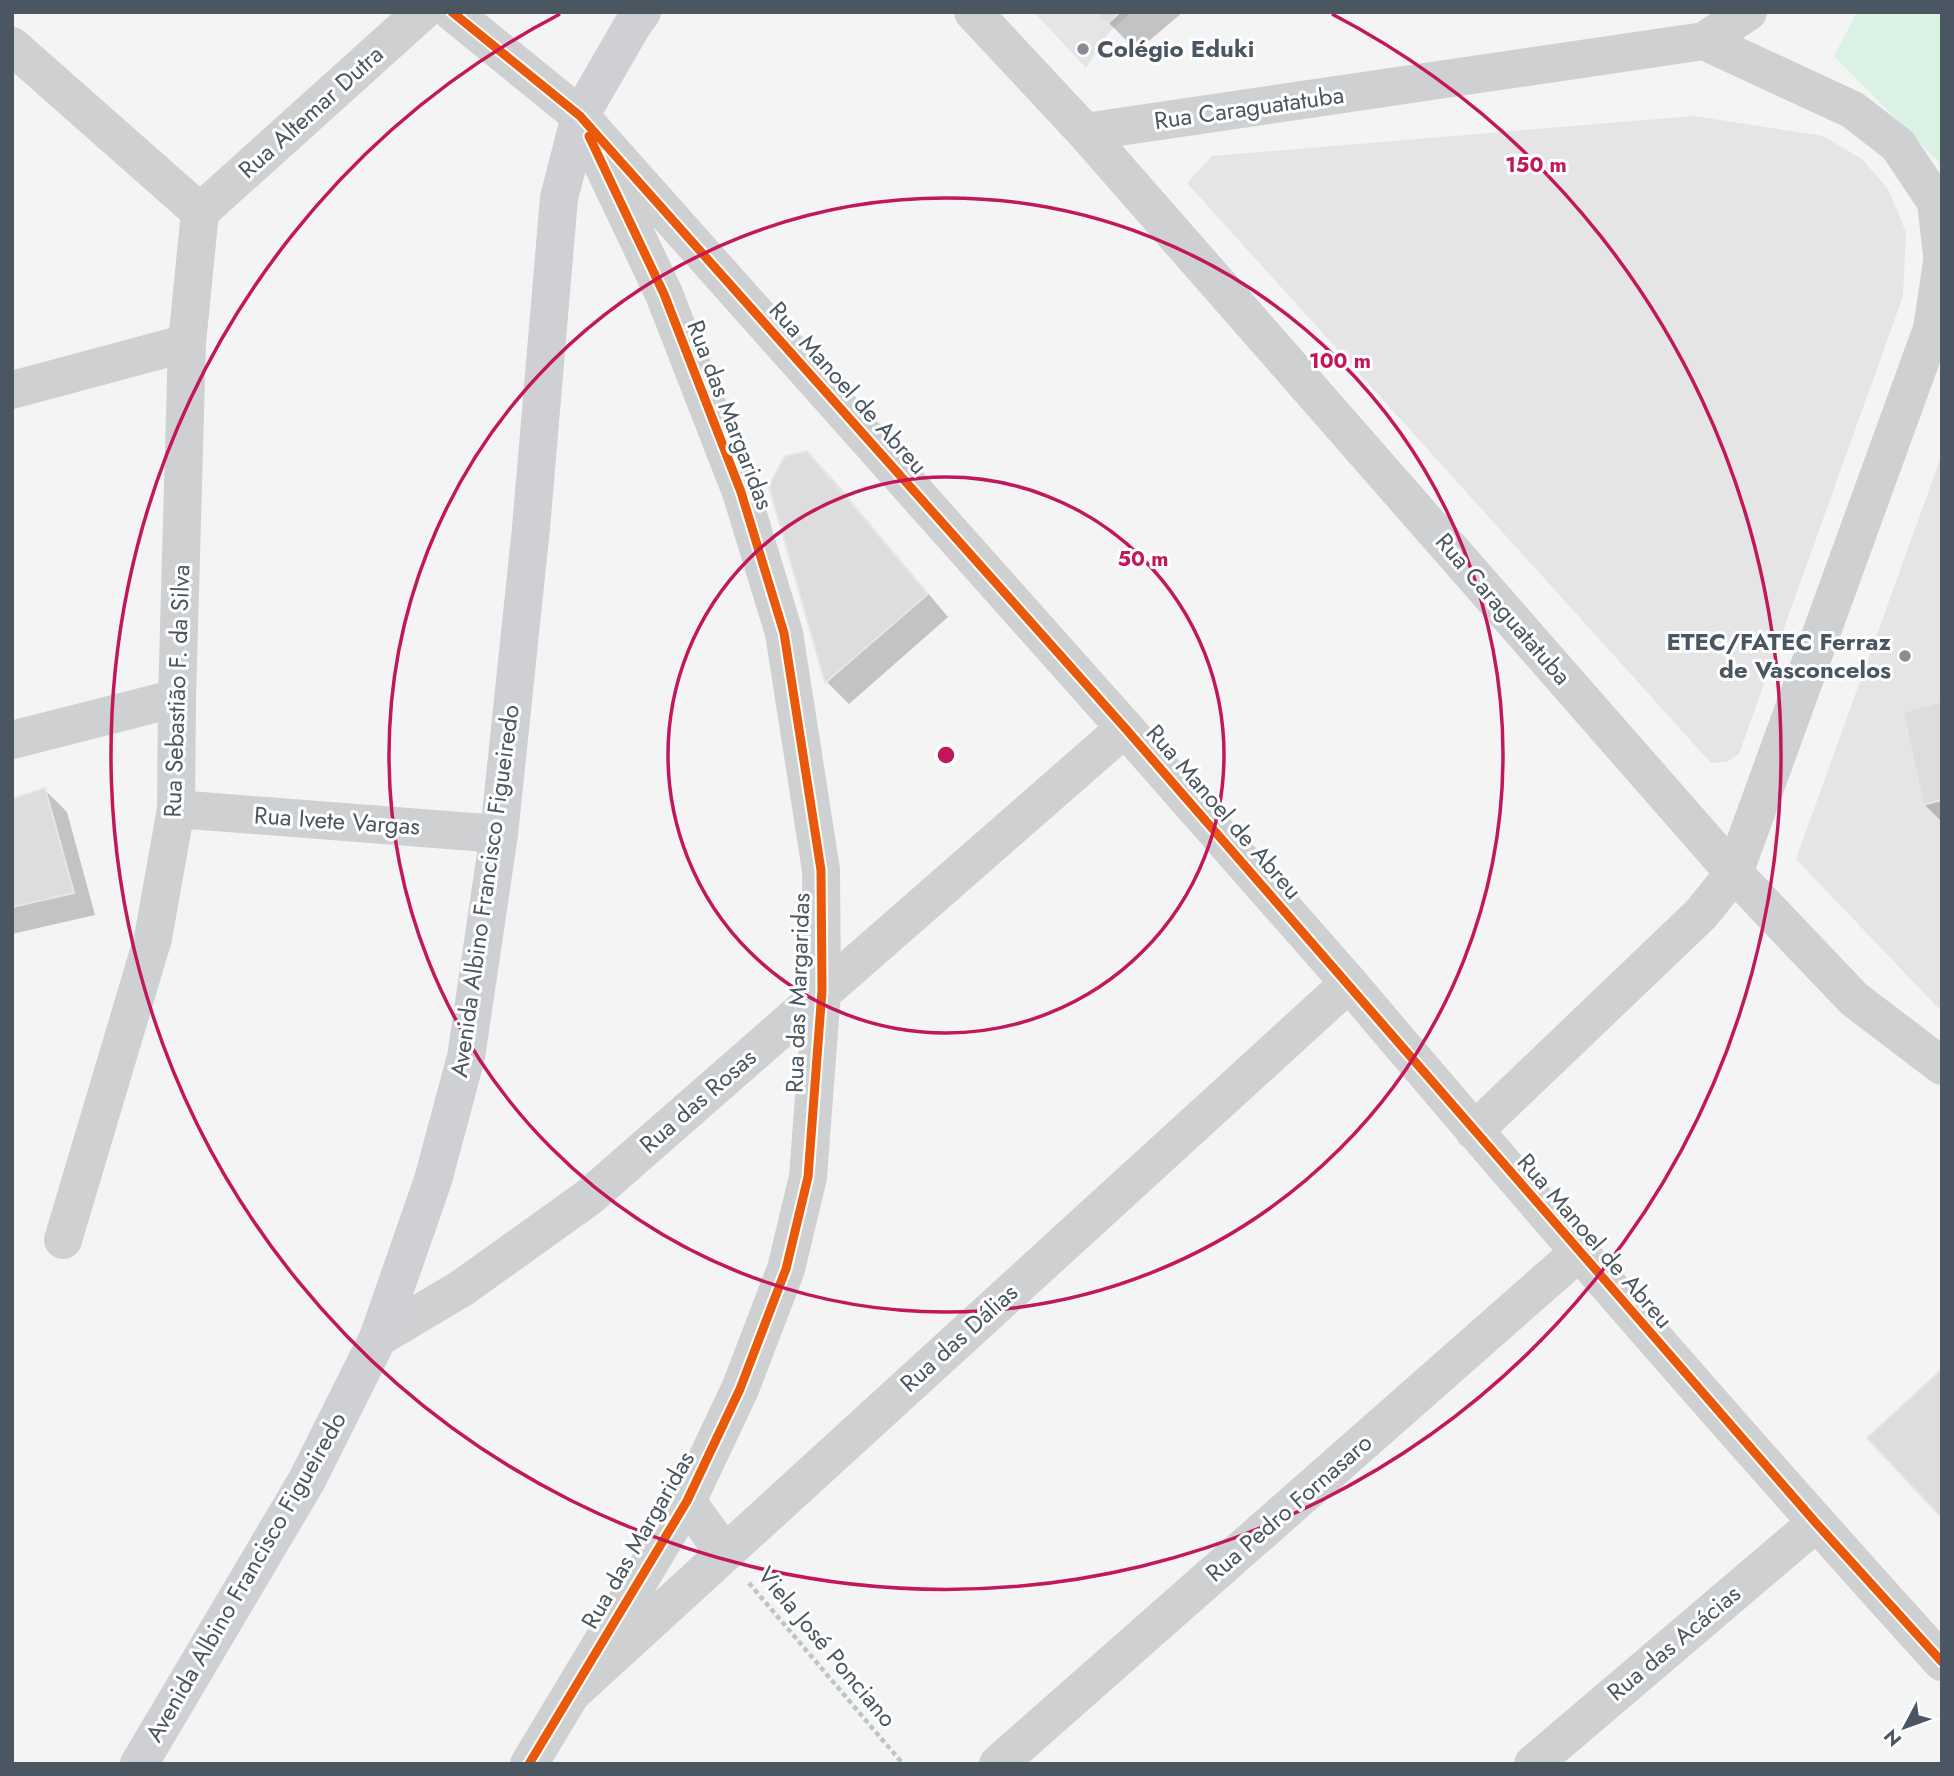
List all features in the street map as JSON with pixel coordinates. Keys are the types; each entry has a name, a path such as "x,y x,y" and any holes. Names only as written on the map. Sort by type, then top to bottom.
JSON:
{"main road":[{"name":"Avenida Albino Francisco Figueiredo","path":"139,1764 307,1480 378,1338 433,1180 466,1058 499,834 531,528 559,198 580,116 642,12"}],"street":[{"name":"Rua Altemar Dutra","path":"200,212 422,12"},
{"name":"Rua Manoel de Abreu","path":"452,12 580,116 1125,728 1816,1523 1942,1662"},
{"name":"Rua Caraguatatuba","path":"973,12 1085,132 1734,873 1854,999 1939,1061"},
{"path":"1704,41 1748,12"},
{"path":"1704,41 1853,110 1898,145 1936,202 1942,255"},
{"name":"Rua Caraguatatuba","path":"1085,132 1704,41"},
{"path":"12,46 200,212"},
{"name":"Rua das Margaridas","path":"529,1764 687,1501 740,1389 786,1269 808,1177 822,991 821,870 784,633 741,492 664,295 580,116"},
{"name":"Rua Sebastião F. da Silva","path":"63,1240 153,937 176,808 187,343 200,212"},
{"path":"1474,1131 1701,914 1734,873 1932,329 1942,262"},
{"path":"12,390 187,343"},
{"path":"12,740 177,698"},
{"name":"Rua das Rosas","path":"378,1338 462,1288 589,1196 1125,728"},
{"name":"Rua Ivete Vargas","path":"176,808 499,834"},
{"name":"Rua das Dálias","path":"571,1694 1349,983"},
{"name":"Rua Pedro Fornasaro","path":"998,1764 1579,1252"},
{"name":"Rua das Margaridas","path":"687,1501 724,1553"},
{"name":"Rua das Acácias","path":"1532,1764 1816,1523"}],"shaded area":[{"name":"Colégio Eduki","path":"1034,12 1132,12 1110,31 1086,68"},
{"path":"1694,116 1823,136 1862,159 1888,189 1906,232 1903,296 1739,754 1727,762 1711,763 1187,183 1212,156"},
{"name":"ETEC/FATEC Ferraz de Vasconcelos","path":"1942,454 1942,1012 1796,859"}],"green space":[{"path":"1857,12 1942,12 1942,165 1834,56"}],"building":[{"path":"1095,12 1120,12 1107,24"},
{"path":"807,451 928,594 825,683 769,486 785,456"},
{"path":"1942,701 1942,800 1923,805 1903,712"},
{"path":"45,788 74,893 12,907 12,799"},
{"path":"1942,1369 1942,1518 1867,1438"}],"cycle path":[{"path":"452,12 580,116 1125,728 1816,1523 1942,1662"},
{"path":"529,1764 687,1501 740,1389 786,1269 808,1177 822,991 821,870 784,633 741,492 664,294 589,136"}],"place":[{"name":"Colégio Eduki","path":"1083,49"},
{"name":"ETEC/FATEC Ferraz de Vasconcelos","path":"1905,656"}]}
